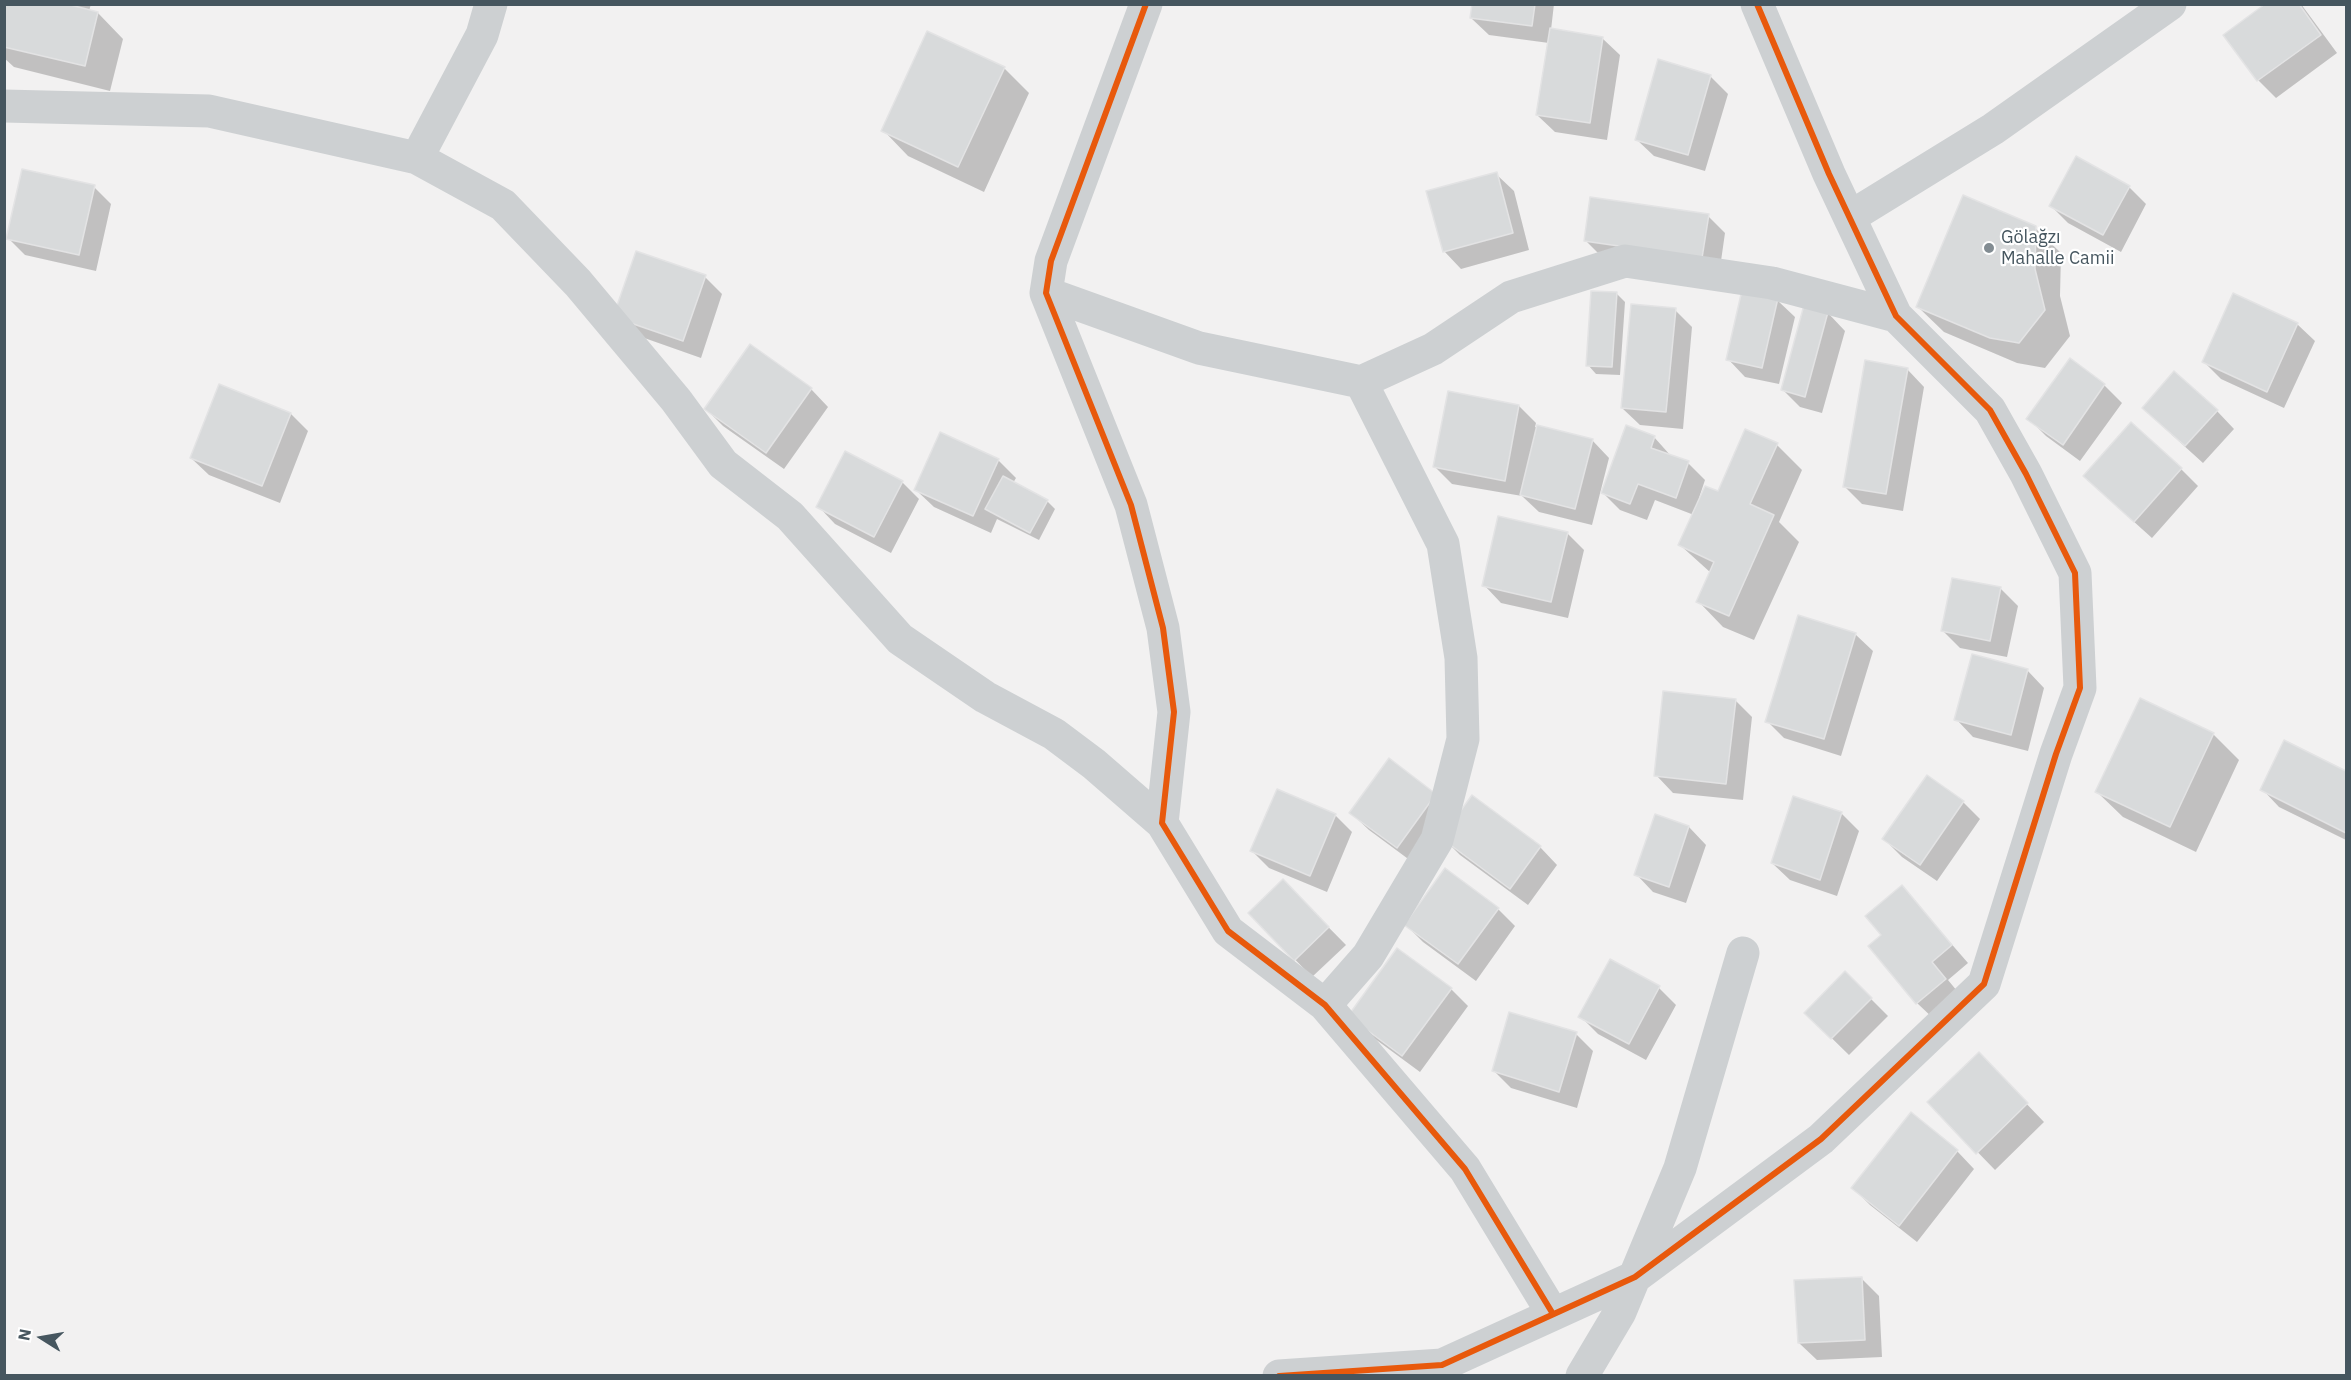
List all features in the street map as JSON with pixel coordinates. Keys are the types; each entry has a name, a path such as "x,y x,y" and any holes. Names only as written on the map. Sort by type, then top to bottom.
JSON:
{"street":[{"path":"417,158 482,35 491,4"},
{"path":"1146,4 1051,261 1046,293 1131,505 1163,628 1174,712 1162,823"},
{"path":"1279,1376 1442,1365 1635,1276 1821,1139 1984,984 2056,754 2080,688 2075,573 2026,474 1990,410 1896,316 1757,4"},
{"path":"1850,217 1993,129 2170,4"},
{"path":"4,106 209,111 417,158 503,205 578,283 676,400 723,464 790,516 900,639 985,697 1054,734 1094,764 1162,823 1228,931 1325,1005 1466,1169 1553,1314"},
{"path":"1046,293 1199,348 1361,382 1434,349 1511,297 1625,261 1772,283 1896,316"},
{"path":"1325,1005 1368,956 1437,840 1463,739 1461,658 1443,544 1361,382"},
{"path":"1582,1376 1620,1312 1680,1168 1743,953"}],"building":[{"path":"4,4 67,4 98,12 85,66 4,47"},
{"path":"1472,4 1535,4 1532,26 1470,18"},
{"path":"2265,4 2299,4 2321,35 2257,81 2223,35"},
{"path":"1550,28 1603,37 1590,123 1536,115"},
{"path":"927,31 1005,67 958,167 881,131"},
{"path":"1658,59 1711,75 1688,155 1635,140"},
{"path":"2076,156 2130,186 2103,235 2049,206"},
{"path":"22,169 95,185 79,255 6,239"},
{"path":"1497,172 1513,233 1443,252 1426,191"},
{"name":"Gölağzı Mahalle Camii","path":"1963,195 2036,226 2035,269 2045,310 2019,343 1990,338 1916,307"},
{"path":"1590,197 1709,214 1702,258 1584,241"},
{"path":"636,251 706,275 683,341 613,317"},
{"path":"1742,290 1778,298 1762,368 1726,360"},
{"path":"1591,291 1617,292 1612,367 1586,366"},
{"path":"2233,293 2298,323 2267,392 2202,362"},
{"path":"1631,304 1676,308 1666,412 1621,408"},
{"path":"1804,305 1828,312 1805,397 1781,390"},
{"path":"750,344 812,388 766,453 704,409"},
{"path":"2070,358 2105,384 2063,445 2026,419"},
{"path":"1865,360 1908,368 1886,494 1843,487"},
{"path":"2174,371 2218,410 2185,446 2142,408"},
{"path":"219,384 291,413 262,486 190,458"},
{"path":"1448,391 1519,405 1505,481 1433,467"},
{"path":"2131,422 2182,468 2134,522 2083,476"},
{"path":"1537,425 1593,439 1575,509 1520,495"},
{"path":"1626,425 1655,436 1651,448 1689,461 1676,498 1638,484 1630,504 1601,493"},
{"path":"1745,429 1778,443 1750,504 1774,515 1729,616 1696,602 1714,562 1678,545 1705,486 1718,491"},
{"path":"940,432 999,459 973,516 914,490"},
{"path":"845,451 903,481 874,537 816,507"},
{"path":"1003,476 1048,500 1030,533 985,509"},
{"path":"1498,516 1568,532 1551,602 1482,586"},
{"path":"1952,578 2001,587 1990,641 1941,631"},
{"path":"1798,615 1856,633 1824,739 1765,722"},
{"path":"1972,654 2028,669 2011,735 1954,720"},
{"path":"1663,691 1736,699 1726,784 1654,776"},
{"path":"2140,698 2214,733 2170,827 2095,792"},
{"path":"2284,740 2346,771 2346,833 2260,790"},
{"path":"1389,758 1436,794 1397,848 1349,813"},
{"path":"1927,775 1964,801 1920,865 1882,839"},
{"path":"1277,789 1336,814 1310,876 1250,851"},
{"path":"1472,795 1541,846 1510,889 1441,838"},
{"path":"1793,796 1842,812 1820,880 1771,863"},
{"path":"1655,814 1689,826 1669,887 1634,875"},
{"path":"1445,868 1499,908 1458,964 1404,925"},
{"path":"1283,879 1329,927 1294,961 1248,913"},
{"path":"1902,885 1952,945 1932,962 1946,979 1916,1004 1868,946 1881,935 1865,916"},
{"path":"1397,948 1452,988 1402,1056 1348,1016"},
{"path":"1610,959 1660,986 1629,1044 1578,1017"},
{"path":"1845,971 1872,998 1831,1039 1804,1013"},
{"path":"1509,1012 1577,1032 1559,1092 1492,1071"},
{"path":"1979,1052 2028,1103 1976,1154 1927,1102"},
{"path":"1911,1112 1958,1150 1899,1226 1851,1188"},
{"path":"1862,1277 1865,1340 1798,1343 1794,1280"}],"cycle path":[{"path":"1146,4 1051,261 1046,293 1131,505 1163,628 1174,712 1162,823 1228,931 1325,1005 1465,1169 1553,1314"},
{"path":"1279,1376 1442,1365 1635,1277 1821,1139 1984,984 2056,754 2080,688 2075,573 2026,474 1990,410 1896,316 1829,174 1757,4"}],"place":[{"name":"Gölağzı Mahalle Camii","path":"1989,248"}]}
